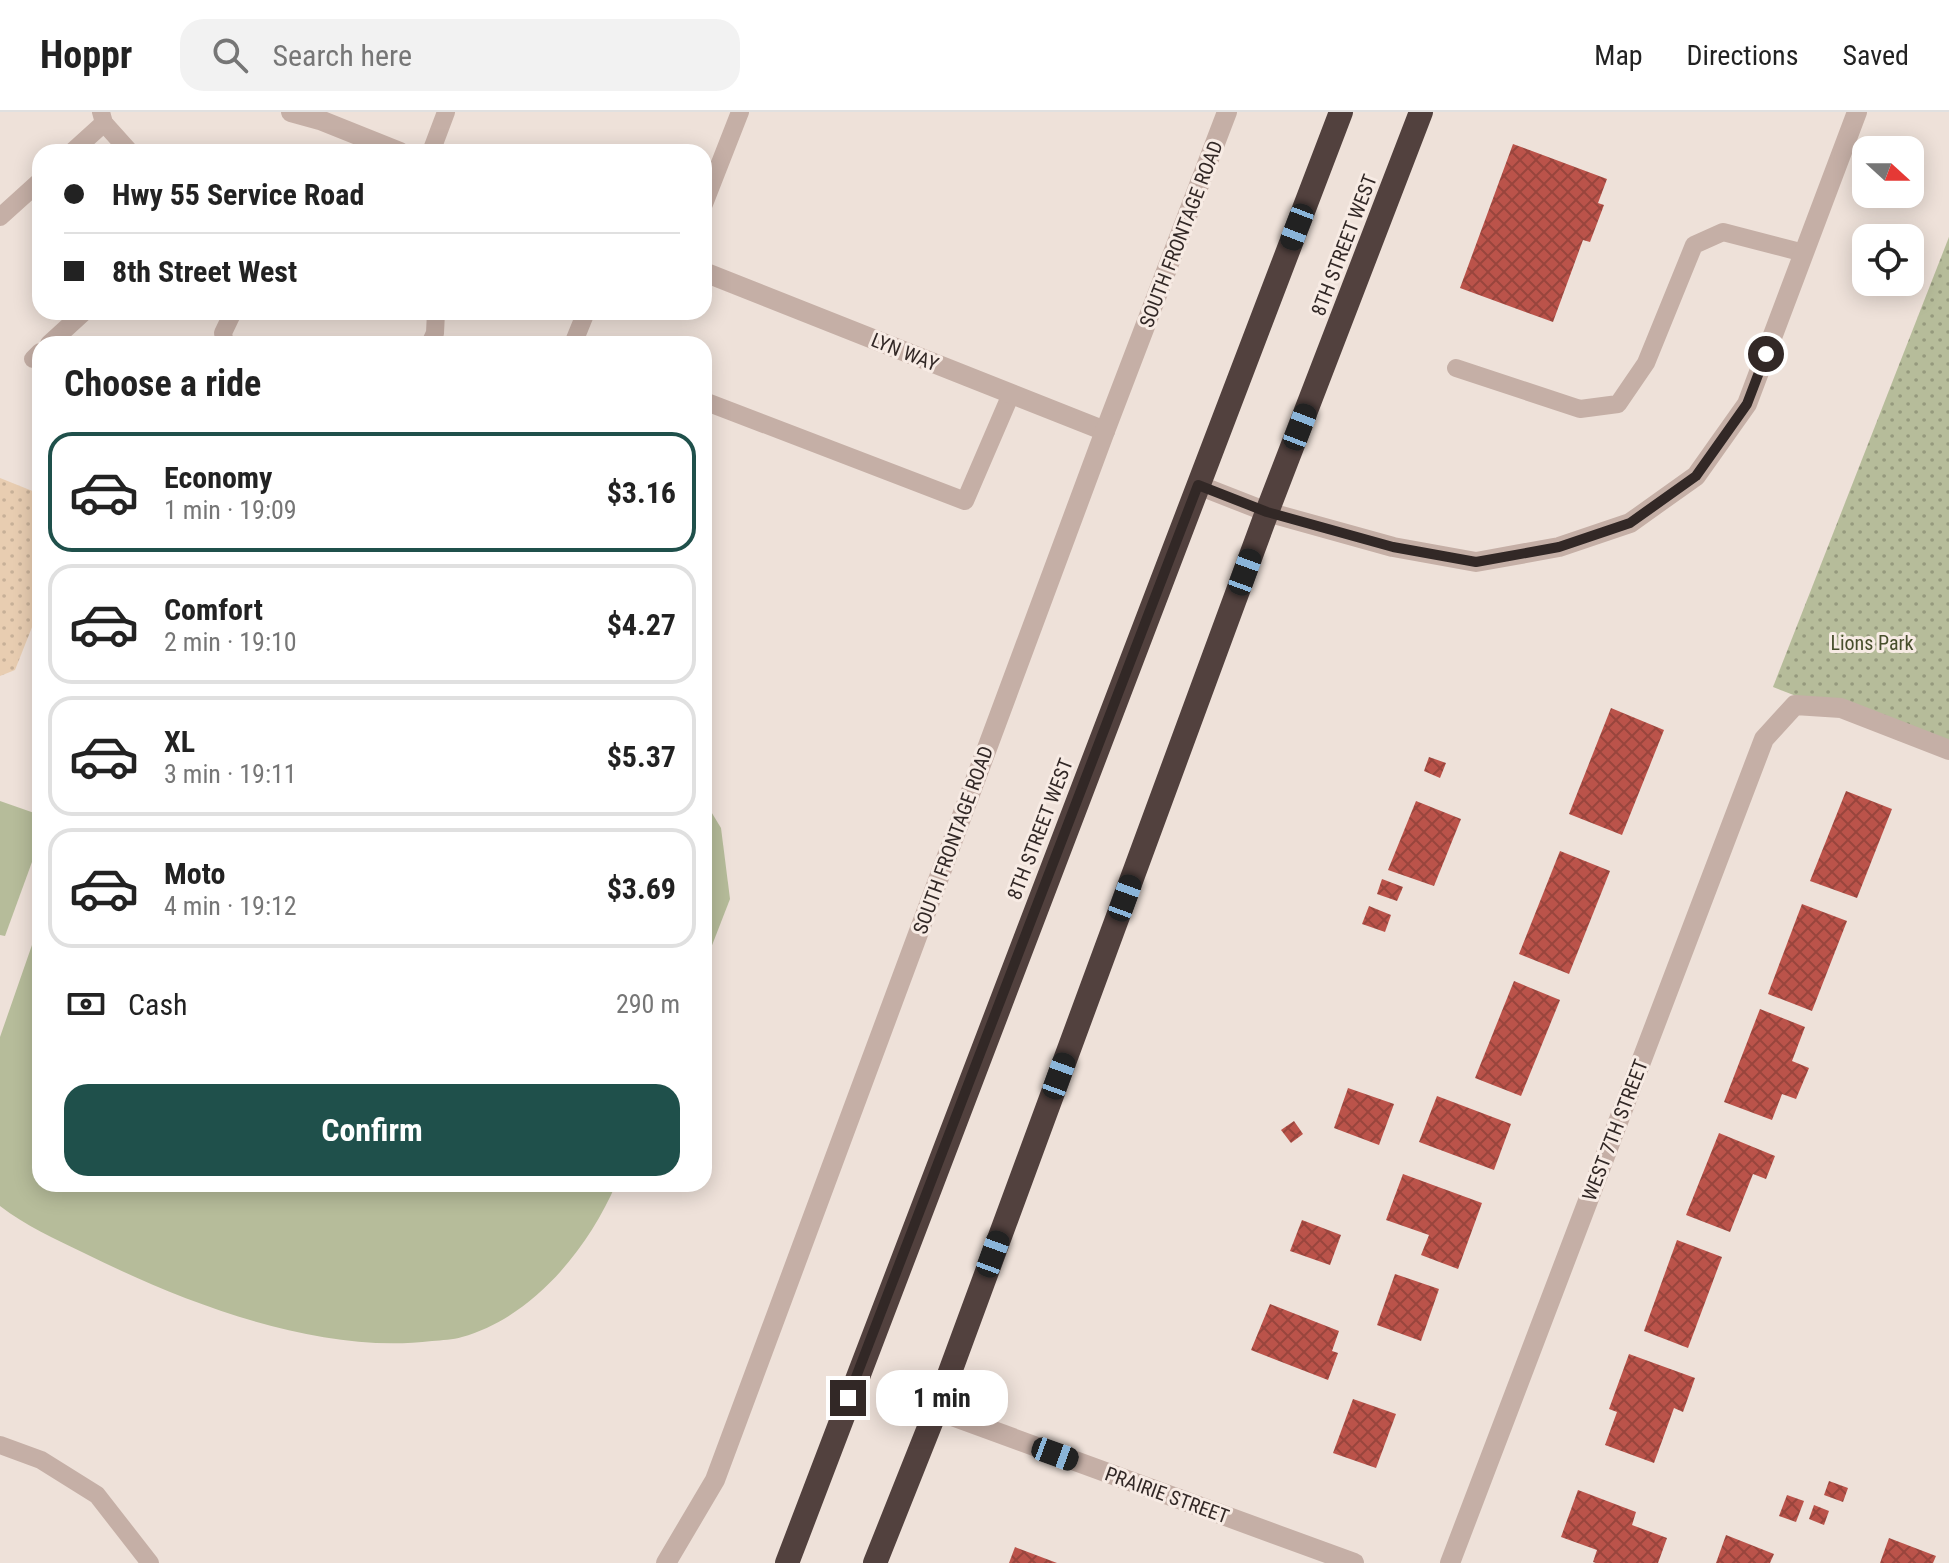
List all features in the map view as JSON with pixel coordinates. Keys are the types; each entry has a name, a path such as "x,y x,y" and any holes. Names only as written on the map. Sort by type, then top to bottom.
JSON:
{"highway":[{"name":"8TH STREET WEST","path":"787,1563 1341,112"},
{"name":"8TH STREET WEST","path":"875,1563 936,1410 1267,512 1421,112"}],"street":[{"path":"291,112 320,120 374,144"},
{"name":"SOUTH FRONTAGE ROAD","path":"666,1563 715,1480 1105,431 1227,112"},
{"path":"1198,485 1267,512 1393,547 1476,562 1559,547 1630,523 1696,476 1747,404 1857,112"},
{"name":"LYN WAY","path":"712,275 1105,431"},
{"name":"WEST 7TH STREET","path":"1450,1563 1764,739 1795,705 1841,708 1949,750"},
{"name":"PRAIRIE STREET","path":"936,1410 1354,1563"}],"lane":[{"path":"434,144 446,112"},
{"path":"712,184 740,112"},
{"path":"79,144 102,117 124,144"},
{"path":"0,217 32,188"},
{"path":"1456,368 1580,409 1618,404 1646,363 1694,245 1723,232 1804,253"},
{"path":"58,336 75,320"},
{"path":"712,404 965,501 1011,394"},
{"path":"0,1445 41,1460 97,1495 150,1563"}],"green space":[{"name":"Lions Park","path":"1949,237 1949,755 1773,687"},
{"path":"0,801 32,812 32,862 5,936 0,935"},
{"path":"712,813 721,828 730,899 712,945"},
{"path":"32,945 32,1192 612,1192 574,1256 535,1297 512,1314 462,1337 388,1343 344,1340 253,1321 208,1307 123,1272 41,1232 0,1206 0,1037"}],"sand":[{"path":"0,478 32,491 32,627 15,670 0,676"}],"building":[{"path":"1513,144 1607,179 1598,203 1604,205 1590,242 1583,240 1553,322 1460,288"},
{"path":"1611,708 1664,730 1622,835 1569,814"},
{"path":"1429,757 1446,763 1440,778 1424,771"},
{"path":"1846,791 1892,809 1857,898 1810,881"},
{"path":"1416,801 1461,819 1434,886 1388,870"},
{"path":"1560,851 1610,871 1569,974 1519,954"},
{"path":"1382,879 1403,887 1397,901 1377,894"},
{"path":"1802,904 1847,921 1812,1011 1768,994"},
{"path":"1369,906 1391,915 1385,932 1362,924"},
{"path":"1514,981 1560,1000 1521,1096 1475,1078"},
{"path":"1760,1009 1805,1027 1792,1061 1809,1068 1796,1099 1782,1094 1772,1120 1724,1102"},
{"path":"1348,1088 1394,1104 1379,1145 1334,1128"},
{"path":"1437,1096 1511,1124 1494,1170 1419,1142"},
{"path":"1294,1121 1303,1134 1291,1143 1281,1130"},
{"path":"1719,1133 1775,1156 1766,1179 1753,1174 1730,1232 1686,1215"},
{"path":"1403,1174 1482,1203 1458,1269 1421,1255 1429,1235 1386,1220"},
{"path":"1302,1220 1341,1235 1330,1265 1290,1251"},
{"path":"1677,1240 1722,1257 1688,1348 1644,1331"},
{"path":"1395,1274 1439,1289 1421,1341 1377,1325"},
{"path":"1270,1304 1339,1331 1332,1351 1338,1353 1328,1380 1251,1350"},
{"path":"1629,1354 1695,1378 1683,1412 1674,1408 1654,1463 1605,1445 1617,1412 1609,1409"},
{"path":"1353,1399 1396,1414 1376,1468 1333,1453"},
{"path":"1829,1481 1848,1488 1843,1502 1824,1495"},
{"path":"1578,1490 1636,1512 1632,1525 1667,1538 1658,1563 1596,1563 1593,1562 1597,1550 1561,1537"},
{"path":"1787,1495 1804,1501 1796,1522 1779,1516"},
{"path":"1814,1505 1829,1511 1824,1525 1809,1519"},
{"path":"1726,1535 1774,1554 1770,1563 1716,1563"},
{"path":"1889,1538 1936,1556 1933,1563 1880,1563"},
{"path":"1015,1547 1057,1563 1009,1563"}],"route":[{"path":"848,1398 1198,485 1267,512 1393,547 1476,562 1559,547 1630,523 1696,476 1747,404 1766,354"}]}
